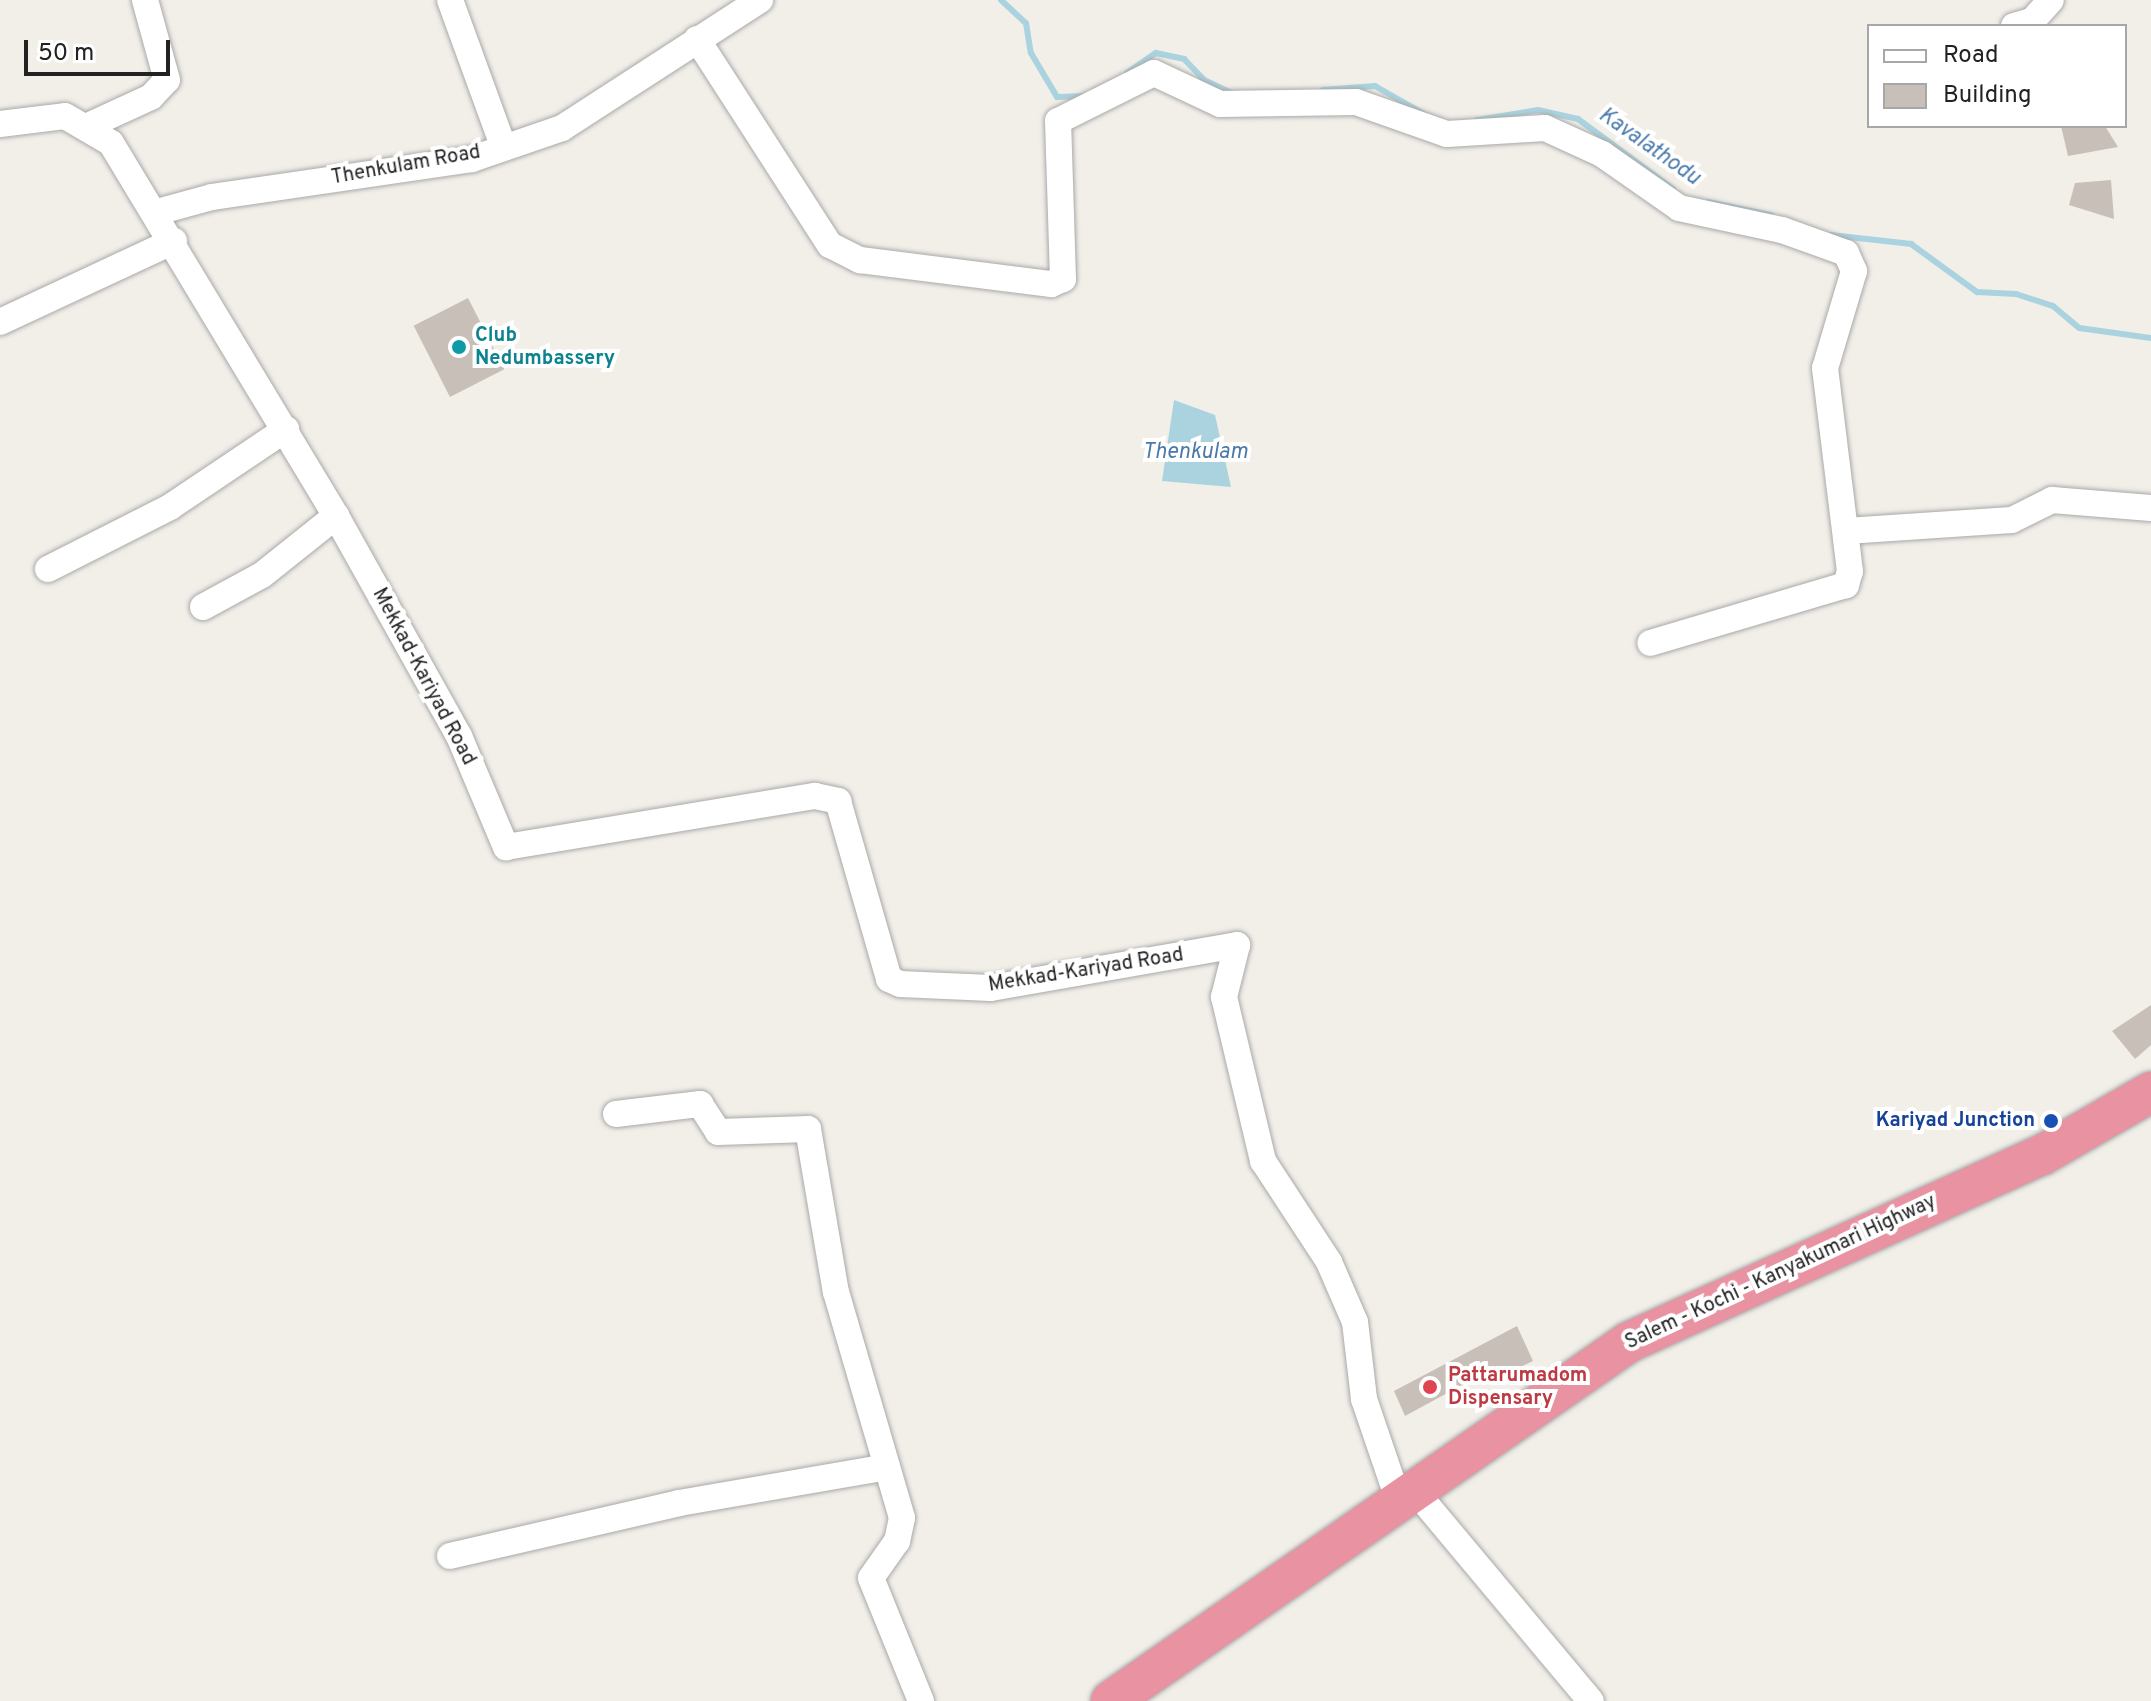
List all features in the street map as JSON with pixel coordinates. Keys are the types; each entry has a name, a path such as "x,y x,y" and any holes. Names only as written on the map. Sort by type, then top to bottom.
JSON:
{"highway":[{"name":"Salem - Kochi - Kanyakumari Highway","path":"1153,1701 1412,1501 1629,1342 2042,1155 2151,1092"},
{"name":"Salem - Kochi - Kanyakumari Highway","path":"1111,1701 1412,1501 1661,1353 2151,1125"}],"street":[{"path":"90,125 151,97 167,80 145,0"},
{"path":"450,0 503,146"},
{"name":"Thenkulam Road","path":"157,212 212,197 472,159 562,128 760,0"},
{"path":"2021,24 2032,21 2051,0"},
{"path":"697,39 830,245 860,260 1051,284 1063,279 1058,121 1154,73 1220,104 1356,102 1447,134 1545,128 1602,154 1679,208 1782,230 1846,253 1854,271 1825,368 1825,395 1846,531 1846,585 1650,643"},
{"path":"0,124 48,115 90,125 111,143 157,212 336,516 262,575 203,607"},
{"path":"0,322 174,241"},
{"path":"48,569 170,507 286,429"},
{"path":"1846,531 2012,520 2052,500 2151,508"},
{"name":"Mekkad-Kariyad Road","path":"336,516 459,736 506,847 815,796 838,801 889,979 900,984 991,988 1237,945 1224,997 1263,1161 1329,1262 1355,1322 1364,1399 1412,1501"},
{"path":"616,1114 700,1104 718,1132 808,1129 836,1292 887,1467 902,1531 871,1578 921,1701"},
{"path":"450,1556 679,1503 887,1467"},
{"path":"1412,1501 1591,1701"}],"water":[{"name":"Thenkulam","path":"1174,400 1215,415 1231,487 1162,481"}],"building":[{"path":"2061,128 2106,128 2118,147 2068,156"},
{"path":"2111,180 2114,219 2069,205 2075,183"},
{"name":"Club Nedumbassery","path":"468,298 504,369 450,397 414,326"},
{"path":"2151,1005 2151,1045 2135,1059 2112,1031"},
{"path":"1517,1326 1533,1361 1491,1381 1486,1372 1405,1416 1394,1391"}],"waterway":[{"name":"Kavalathodu","path":"1001,0 1026,23 1031,53 1057,97 1086,96"},
{"name":"Kavalathodu","path":"1127,73 1156,53 1184,59 1204,80 1232,93"},
{"name":"Kavalathodu","path":"1323,90 1375,86 1424,114"},
{"name":"Kavalathodu","path":"1477,120 1538,110 1578,119 1673,189"},
{"name":"Kavalathodu","path":"1708,202 1771,215"},
{"name":"Kavalathodu","path":"1831,235 1911,244 1977,292 2016,294 2053,306 2079,328 2151,338"}],"place":[{"name":"Club Nedumbassery","path":"459,347"},
{"name":"Kariyad Junction","path":"2051,1121"},
{"name":"Pattarumadom Dispensary","path":"1430,1387"}]}
